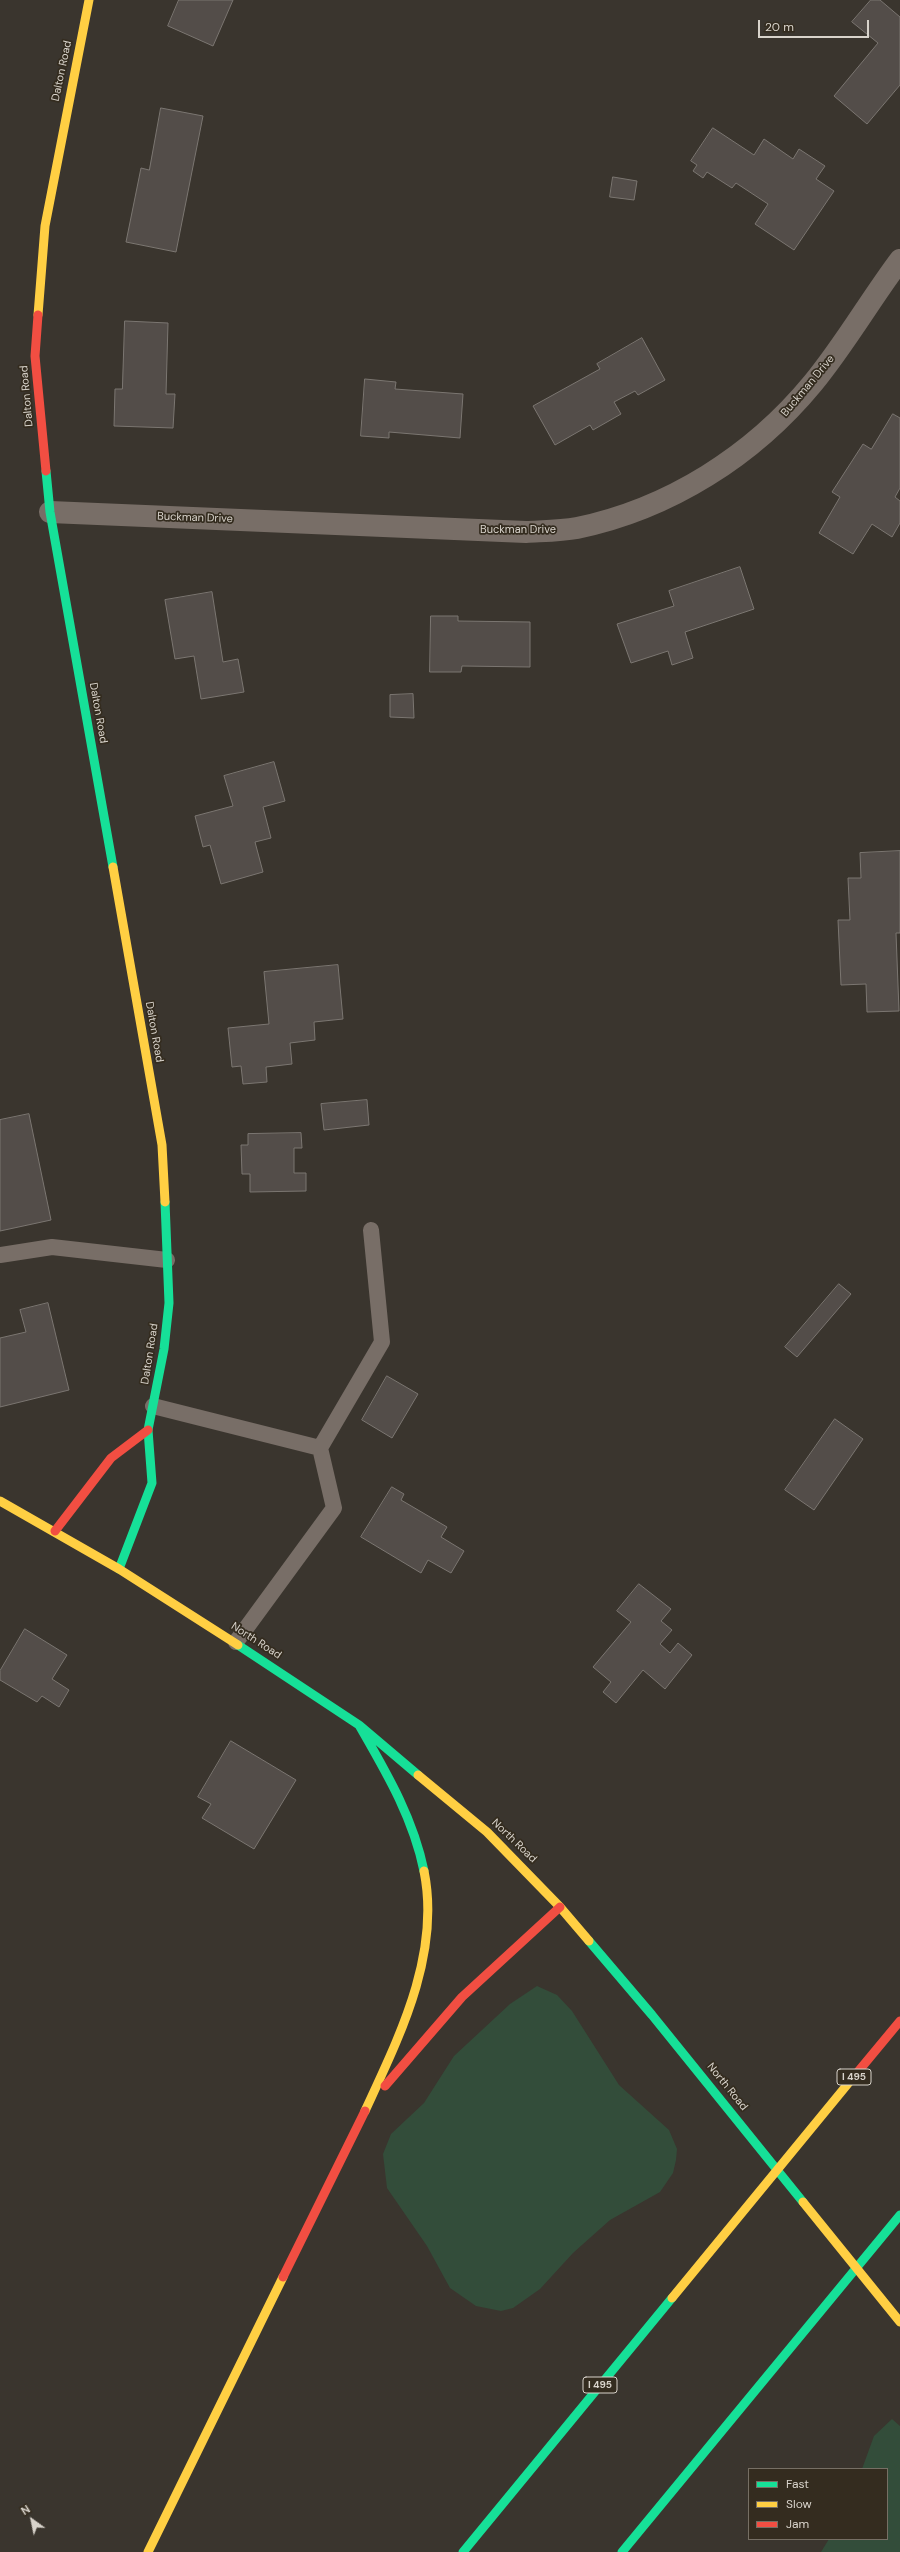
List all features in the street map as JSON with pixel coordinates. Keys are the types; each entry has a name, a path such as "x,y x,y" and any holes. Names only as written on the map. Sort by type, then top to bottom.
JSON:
{"main road":[{"name":"Dalton Road","path":"89,0 74,69 44,234 35,356 50,512 162,1144 169,1303 164,1349 148,1430 152,1483 119,1569"},
{"path":"55,1531 111,1458 148,1430"},
{"name":"North Road","path":"0,1501 55,1531 119,1569 236,1642 359,1725 487,1832 560,1907 736,2116 900,2322"},
{"path":"148,2552 362,2117 392,2052 417,1987 425,1945 426,1896 418,1847 408,1819 386,1772 359,1725"},
{"path":"362,2117 387,2083 438,2022 486,1973 560,1907"},
{"name":"I 495","path":"463,2552 900,2022"},
{"path":"622,2552 900,2215"}],"street":[{"name":"Buckman Drive","path":"50,512 526,532 576,528 624,516 669,496 709,475 768,431 813,383 900,260"}],"lane":[{"path":"236,1642 334,1508 320,1448 382,1342 371,1230"},
{"path":"0,1256 52,1247 167,1260"},
{"path":"153,1406 320,1448"}],"green space":[{"path":"537,1986 557,1995 572,2011 619,2085 669,2130 677,2149 676,2160 673,2173 660,2192 610,2220 573,2253 540,2289 513,2308 501,2311 476,2306 450,2288 427,2246 387,2188 383,2154 391,2134 424,2103 454,2056 510,2004"},
{"path":"892,2419 900,2426 900,2552 821,2552 828,2540 888,2540 888,2468 862,2468 874,2436"}],"building":[{"path":"179,0 233,0 213,46 168,26"},
{"path":"871,0 880,0 900,17 900,85 867,124 834,96 878,43 852,22"},
{"path":"161,108 203,116 176,252 126,242 141,168 149,170"},
{"path":"713,128 754,155 764,139 793,159 799,149 825,166 816,179 834,191 794,250 755,224 768,204 736,183 732,188 707,172 703,178 693,171 697,165 691,161"},
{"path":"613,177 637,181 634,200 610,197"},
{"path":"125,321 168,323 166,394 175,394 173,428 114,426 115,389 122,389"},
{"path":"642,338 665,380 638,395 635,391 614,402 621,414 593,430 590,425 555,445 533,406 600,369 597,364"},
{"path":"365,379 396,382 395,389 463,394 460,438 389,432 389,438 361,436"},
{"path":"893,414 900,418 900,488 895,497 900,501 900,523 892,537 872,524 853,554 819,533 840,497 832,492 863,444 871,449"},
{"path":"740,567 754,609 685,632 693,658 672,665 668,651 631,663 617,624 674,606 669,591"},
{"path":"212,592 223,662 238,659 244,692 201,699 194,656 175,659 165,600"},
{"path":"431,616 458,616 458,621 530,622 530,667 462,666 461,672 430,672"},
{"path":"413,694 414,718 390,717 390,695"},
{"path":"274,762 285,801 263,807 271,838 255,842 263,872 221,884 210,845 203,847 195,816 233,806 224,776"},
{"path":"900,851 900,933 896,933 899,1011 867,1012 866,984 841,985 838,920 850,920 848,878 861,878 860,853"},
{"path":"338,965 343,1019 314,1022 315,1040 290,1043 292,1064 266,1067 267,1082 243,1084 241,1066 232,1067 228,1028 269,1024 264,972"},
{"path":"367,1100 369,1125 324,1130 321,1104"},
{"path":"29,1114 51,1220 0,1231 0,1120"},
{"path":"301,1133 302,1148 294,1148 294,1173 306,1173 306,1191 250,1192 250,1174 242,1174 241,1145 248,1145 248,1134"},
{"path":"839,1284 851,1294 797,1357 785,1347"},
{"path":"48,1303 69,1390 0,1407 0,1338 26,1332 20,1310"},
{"path":"387,1376 418,1394 392,1438 362,1420"},
{"path":"835,1419 863,1439 814,1510 785,1490"},
{"path":"392,1487 404,1494 401,1500 447,1527 441,1537 464,1551 451,1573 428,1560 421,1573 361,1537"},
{"path":"639,1584 671,1609 661,1621 672,1630 660,1644 670,1653 678,1643 692,1655 665,1689 643,1670 616,1703 603,1692 611,1682 593,1667 631,1622 617,1611"},
{"path":"25,1629 67,1655 52,1679 69,1690 59,1707 42,1696 37,1702 0,1680 0,1671"},
{"path":"231,1741 296,1780 254,1849 202,1818 211,1804 198,1797"}],"traffic: fast":[{"path":"46,471 50,512 113,867"},
{"path":"119,1569 152,1483 148,1430 164,1349 169,1303 165,1202"},
{"path":"238,1645 359,1725 418,1775"},
{"path":"359,1725 398,1795 413,1832 424,1871"},
{"path":"589,1941 652,2015 803,2202"},
{"path":"622,2552 900,2215"},
{"path":"463,2552 672,2298"}],"traffic: slow":[{"path":"38,315 45,226 89,0"},
{"path":"113,867 162,1145 165,1202"},
{"path":"0,1501 119,1569 238,1645"},
{"path":"418,1775 487,1832 560,1907 589,1941"},
{"path":"365,2111 403,2025 414,1995 422,1964 427,1934 428,1902 424,1871"},
{"path":"672,2298 851,2080"},
{"path":"803,2202 900,2322"},
{"path":"148,2552 283,2277"}],"traffic: jam":[{"path":"38,315 35,356 46,471"},
{"path":"55,1531 111,1458 148,1430"},
{"path":"385,2086 462,1997 560,1907"},
{"path":"851,2080 900,2021"},
{"path":"283,2277 365,2111"}]}
